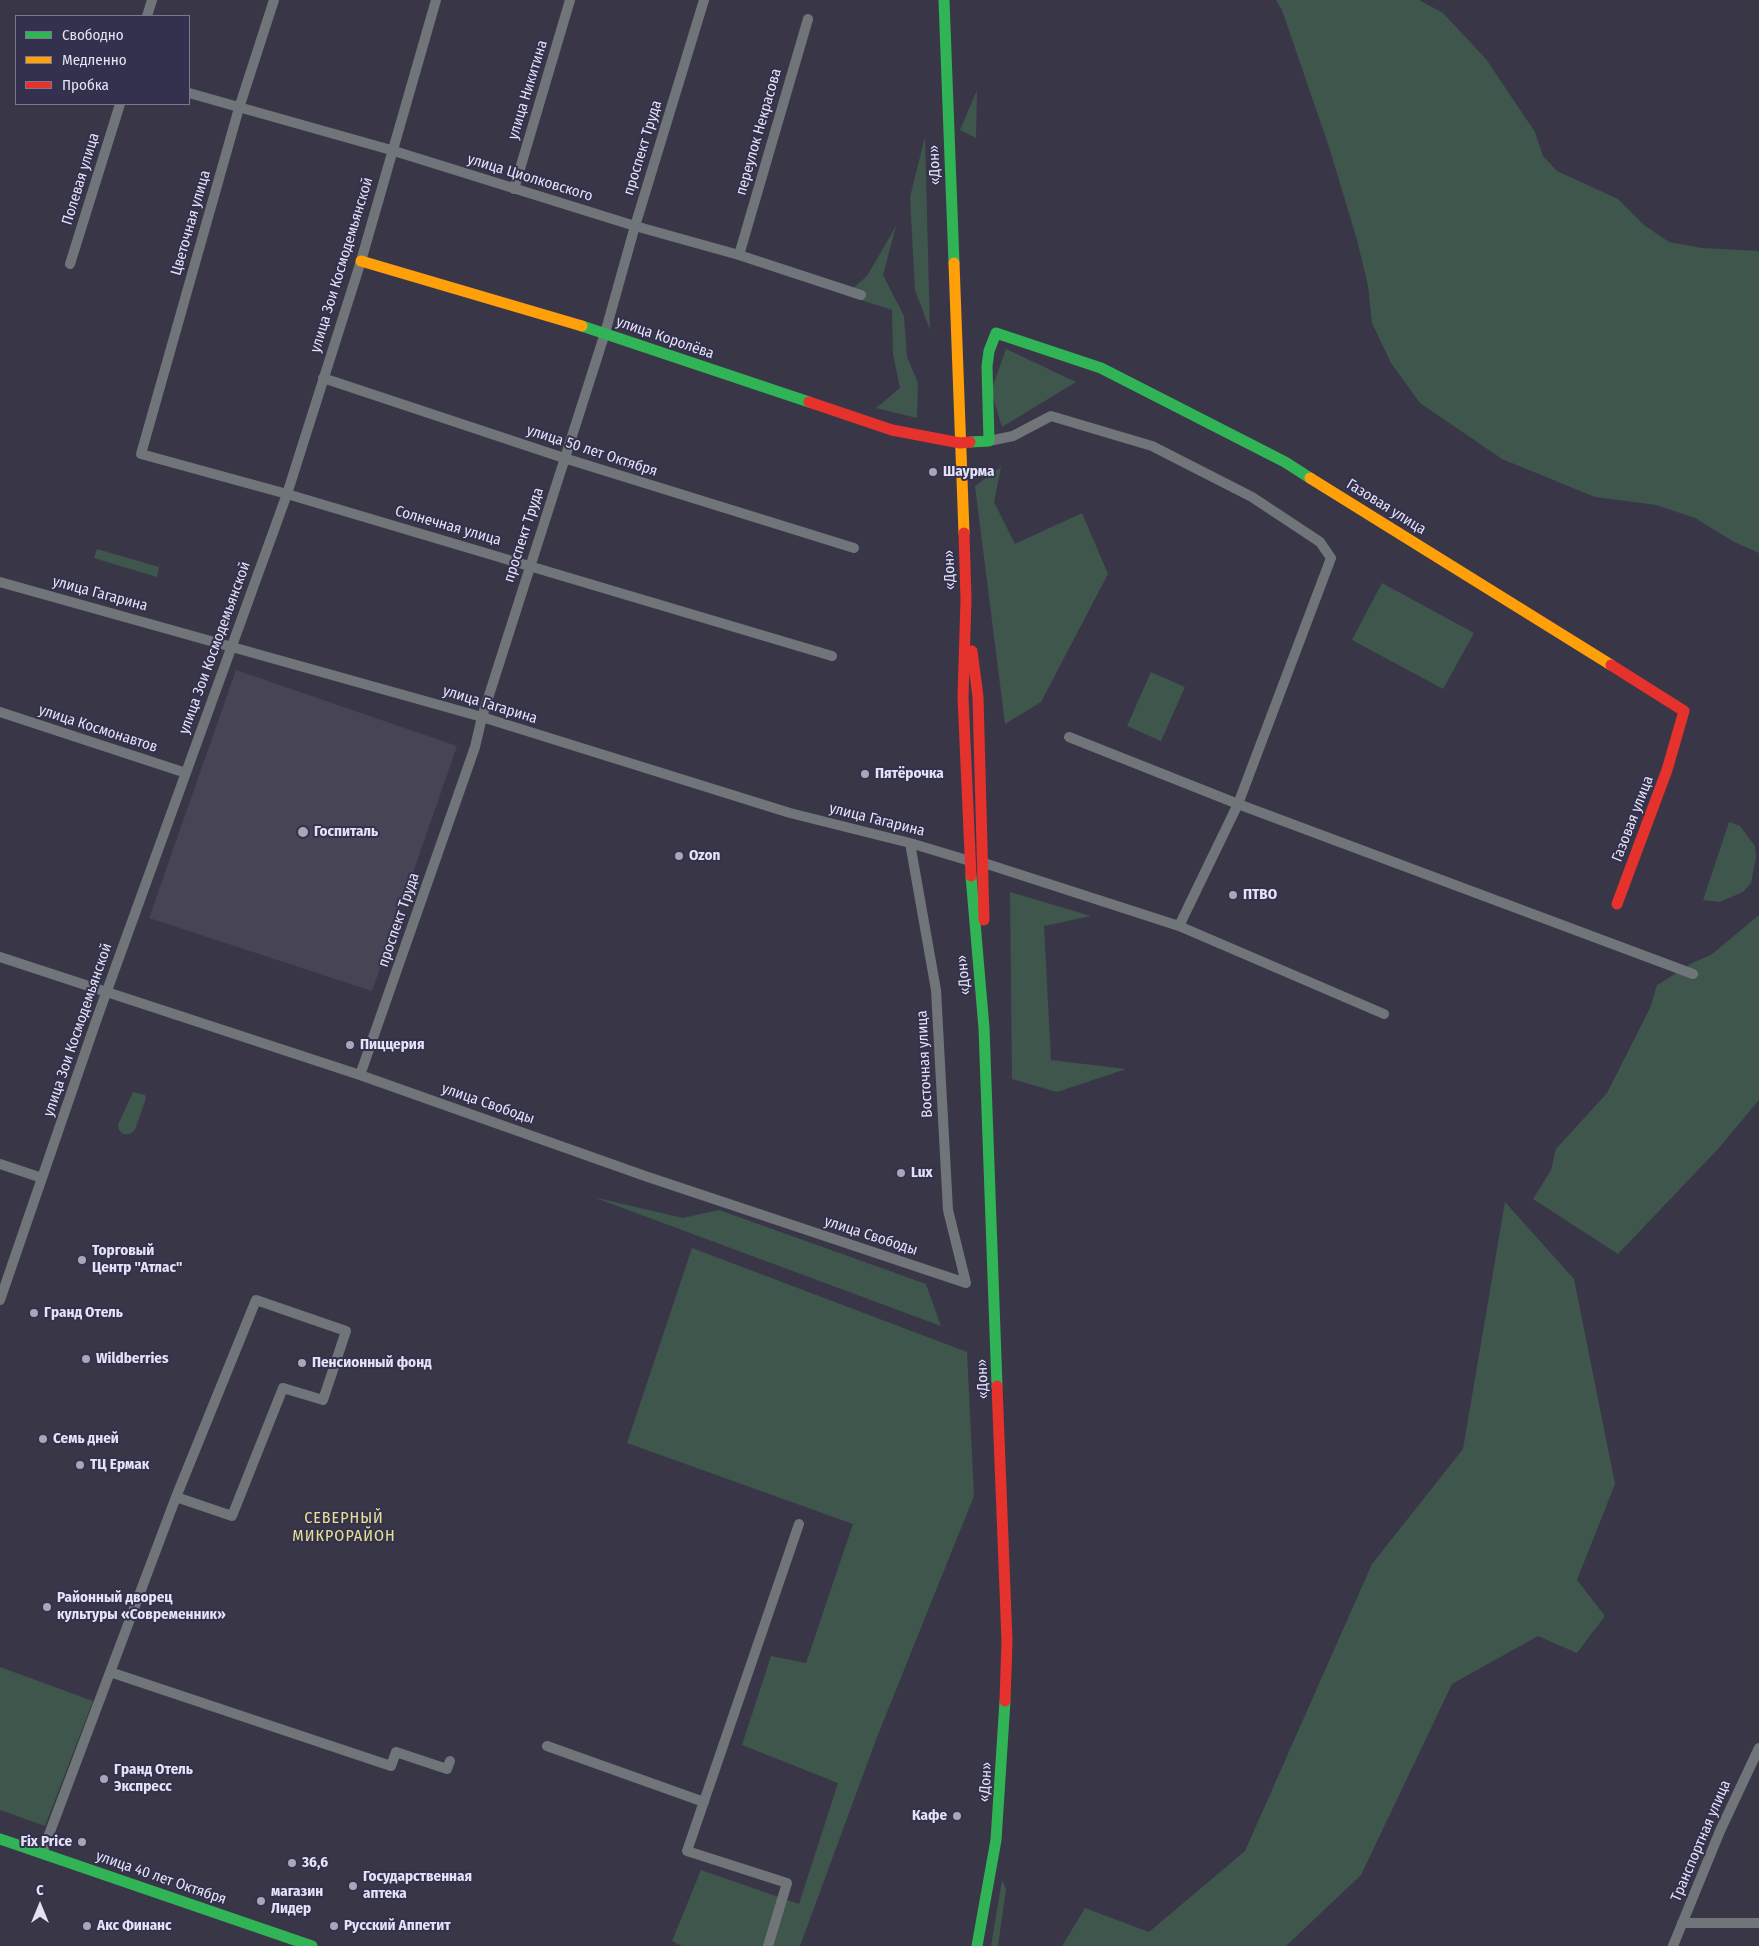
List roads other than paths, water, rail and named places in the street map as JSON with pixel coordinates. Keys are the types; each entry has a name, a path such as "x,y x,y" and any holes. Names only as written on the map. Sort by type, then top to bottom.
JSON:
{"main road":[{"name":"«Дон»","path":"944,0 966,600 963,697 970,861 984,1028 1007,1641 1005,1716 996,1840 976,1946"},
{"name":"улица Королёва","path":"361,261 605,333 892,430 960,442"},
{"name":"Газовая улица","path":"989,441 987,366 989,352 996,333 1101,368 1285,462 1684,711 1667,770 1617,904"},
{"path":"960,442 989,441"},
{"path":"966,600 978,697 984,863 984,1028"},
{"name":"улица 40 лет Октября","path":"0,1839 312,1946"}],"street":[{"path":"147,15 152,0"},
{"name":"Цветочная улица","path":"141,454 240,108 274,0"},
{"name":"улица Зои Космодемьянской","path":"0,1300 106,992 287,494 361,261 436,0"},
{"name":"улица Никитина","path":"514,189 570,0"},
{"name":"проспект Труда","path":"360,1075 475,747 482,717 605,333 634,226 704,0"},
{"name":"переулок Некрасова","path":"739,255 808,19"},
{"name":"улица Циолковского","path":"190,93 392,150 634,226 739,255 860,295"},
{"name":"Полевая улица","path":"70,264 120,105"},
{"name":"улица 50 лет Октября","path":"323,378 564,458 854,548"},
{"path":"989,441 1013,436 1051,416 1152,446 1252,497 1320,542 1331,558 1238,804 1179,926"},
{"name":"Солнечная улица","path":"141,454 287,494 832,656"},
{"name":"улица Гагарина","path":"0,582 231,645 482,717 790,813 910,843 970,861"},
{"name":"улица Космонавтов","path":"0,712 186,774"},
{"path":"1069,737 1238,804 1693,974"},
{"name":"Восточная улица","path":"910,843 936,990 948,1210 966,1283"},
{"path":"984,863 1179,926 1384,1014"},
{"name":"улица Свободы","path":"0,957 360,1075 645,1176 966,1283"},
{"path":"0,1164 42,1178"},
{"path":"42,1853 176,1497 256,1300 346,1331 323,1400 283,1388 232,1516 176,1497"},
{"path":"768,1946 787,1883 687,1851 799,1524"},
{"path":"110,1672 391,1766 396,1752 447,1769 450,1762"},
{"path":"547,1746 704,1802"},
{"name":"Транспортная улица","path":"1673,1946 1720,1831 1759,1748"},
{"path":"1682,1923 1759,1923"}],"place":[{"name":"Шаурма","path":"933,472"},
{"name":"Пятёрочка","path":"865,774"},
{"name":"Госпиталь","path":"303,832"},
{"name":"Ozon","path":"679,856"},
{"name":"ПТВО","path":"1233,895"},
{"name":"Пиццерия","path":"350,1045"},
{"name":"Lux","path":"901,1173"},
{"name":"Торговый Центр \"Атлас\"","path":"82,1260"},
{"name":"Гранд Отель","path":"34,1313"},
{"name":"Wildberries","path":"86,1359"},
{"name":"Пенсионный фонд","path":"302,1363"},
{"name":"Семь дней","path":"43,1439"},
{"name":"ТЦ Ермак","path":"80,1465"},
{"name":"Районный дворец культуры «Современник»","path":"47,1607"},
{"name":"Гранд Отель Экспресс","path":"104,1779"},
{"name":"Кафе","path":"957,1816"},
{"name":"Fix Price","path":"82,1842"},
{"name":"36,6","path":"292,1863"},
{"name":"Государственная аптека","path":"353,1886"},
{"name":"магазин Лидер","path":"261,1901"},
{"name":"Акс Финанс","path":"87,1926"},
{"name":"Русский Аппетит","path":"334,1926"}],"district":[{"name":"СЕВЕРНЫЙ МИКРОРАЙОН","path":"344,1528"}]}
